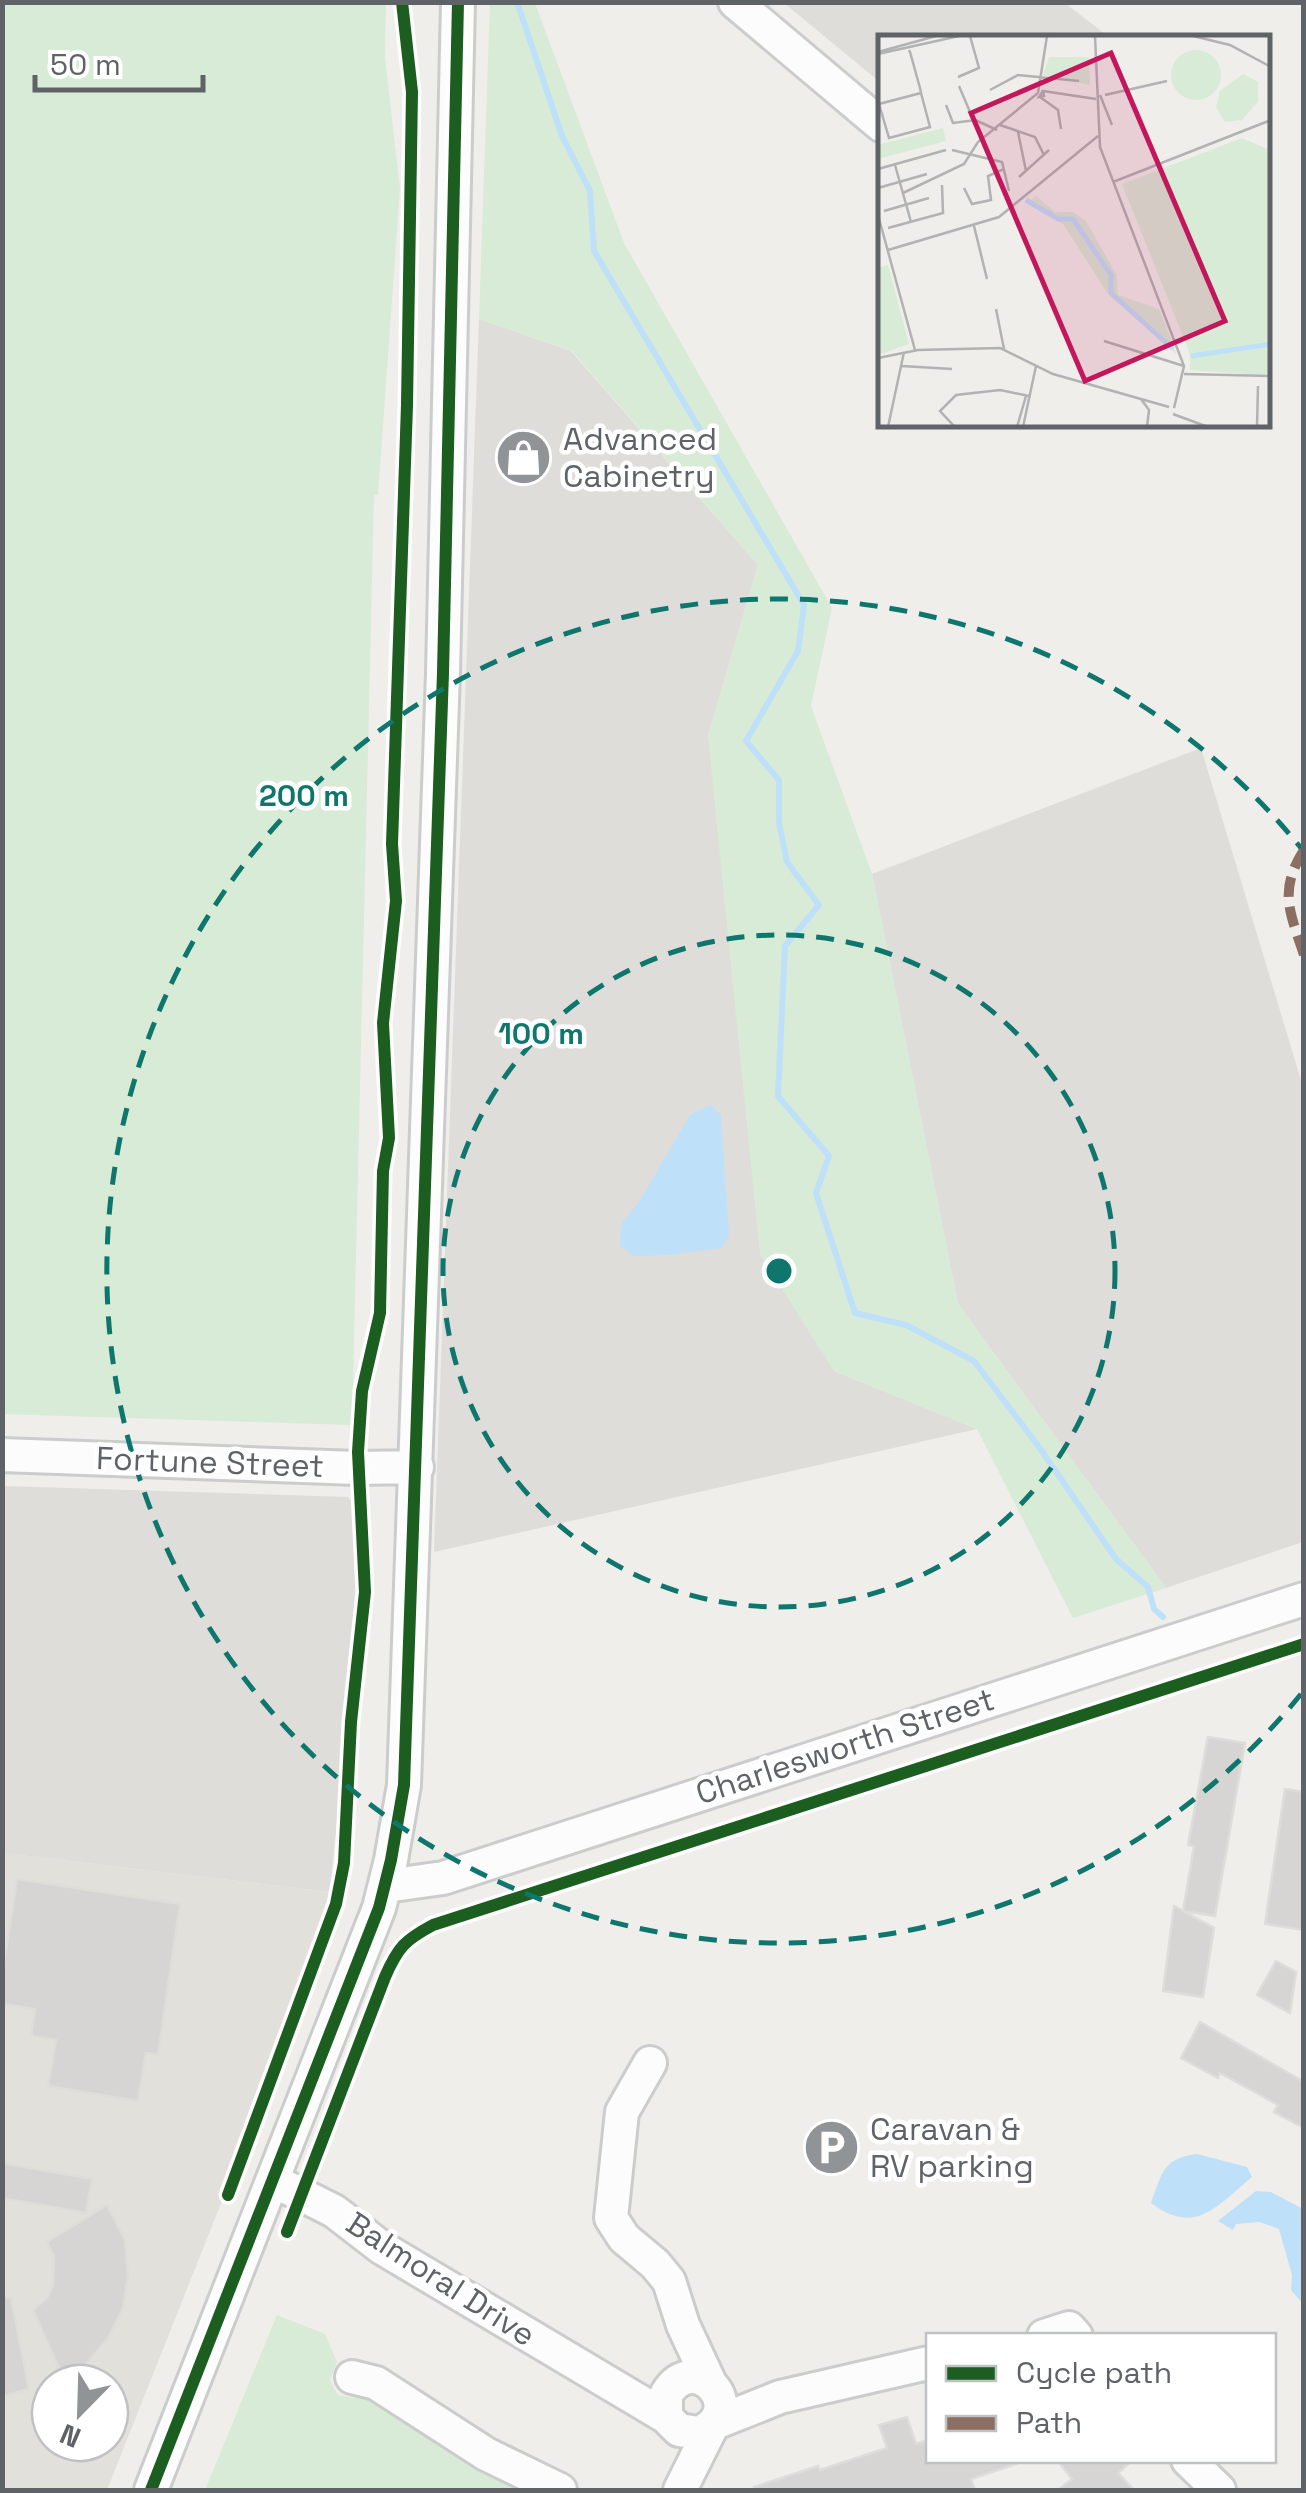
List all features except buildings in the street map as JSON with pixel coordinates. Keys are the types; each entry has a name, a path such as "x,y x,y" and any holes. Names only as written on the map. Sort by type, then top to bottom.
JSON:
{"street":[{"path":"151,2490 386,1886 404,1785 443,674 458,2"},
{"path":"735,2 878,122"},
{"name":"Fortune Street","path":"2,1455 417,1467"},
{"name":"Charlesworth Street","path":"386,1886 443,1878 1304,1599"},
{"path":"650,2062 622,2112 611,2218 624,2238 669,2280 683,2325 721,2402 680,2490"},
{"name":"Balmoral Drive","path":"269,2193 334,2211 382,2248 606,2382 641,2388 670,2402"},
{"path":"664,2490 670,2458 670,2402 683,2325"},
{"path":"670,2402 679,2430 704,2432 713,2424 780,2397 926,2363"},
{"path":"352,2377 376,2383 486,2454 560,2490"},
{"path":"670,2402 690,2377 712,2385 780,2397"},
{"path":"1191,2463 1219,2490"}],"shaded area":[{"path":"784,3 1065,3 1106,35 878,35 878,81"},
{"path":"479,319 571,351 758,565 708,736 834,1371 977,1429 434,1552"},
{"path":"1201,748 1303,1087 1303,1542 1166,1588 958,1304 872,874"},
{"path":"3,1486 348,1497 355,1505 359,1595 330,1892 3,1853"},
{"path":"3,1853 330,1892 249,2133 130,2432 130,2363 30,2363 30,2463 118,2463 107,2490 3,2490"}],"green space":[{"path":"3,2 386,3 385,57 400,189 378,495 374,495 352,1425 3,1414"},
{"path":"490,3 535,3 624,243 832,608 811,706 872,874 958,1304 1166,1588 1073,1618 977,1429 834,1371 760,1254 708,736 758,565 572,351 479,319"},
{"path":"277,2315 325,2334 337,2362 330,2380 338,2395 354,2398 365,2392 536,2490 205,2490"}],"water":[{"path":"710,1105 721,1115 729,1235 722,1248 635,1256 620,1246 621,1224 639,1202 690,1115"},
{"path":"1197,2154 1247,2167 1252,2177 1216,2207 1193,2217 1166,2213 1151,2203 1170,2163"},
{"path":"1256,2191 1271,2192 1303,2209 1303,2304 1291,2290 1292,2275 1279,2229 1260,2222 1236,2224 1233,2230 1218,2221"}],"waterway":[{"path":"517,2 562,136 590,191 594,251 804,605 798,651 746,741 779,780 779,823 787,862 819,905 785,946 778,1096 829,1156 816,1193 855,1313 906,1325 974,1361 1116,1559 1148,1587 1154,1609 1163,1617"}],"marked path":[{"path":"1304,850 1289,890 1291,914 1304,955"}],"cycle path":[{"path":"228,2195 336,1904 344,1863 351,1722 365,1592 358,1452 362,1391 380,1313 383,1171 389,1138 383,1023 396,901 392,844 407,405 412,92 402,2"},
{"path":"151,2490 379,1908 404,1785 443,673 458,2"},
{"path":"287,2232 385,1977 403,1945 423,1930 1304,1644"}],"place":[{"name":"Advanced Cabinetry","path":"524,457"},
{"name":"Caravan & RV parking","path":"831,2147"}]}
